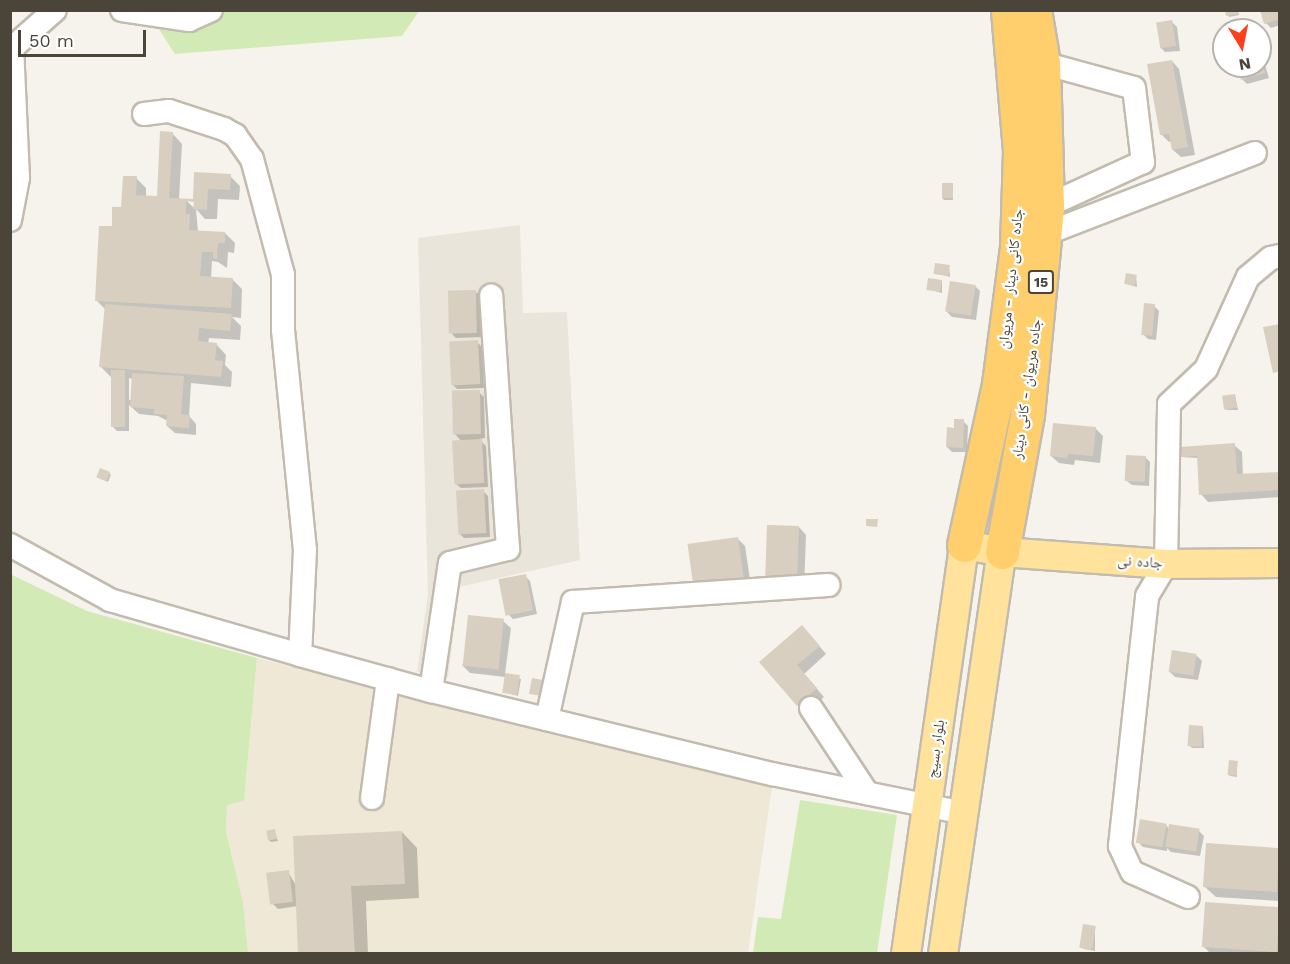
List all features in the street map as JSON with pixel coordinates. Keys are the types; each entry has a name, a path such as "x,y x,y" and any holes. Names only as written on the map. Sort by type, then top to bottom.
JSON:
{"highway":[{"name":"جاده کانی دینار - مریوان","path":"964,545 999,384 1017,247 1020,150 1008,10"},
{"name":"جاده مریوان - کانی دینار","path":"1002,552 1027,415 1046,220 1043,63 1034,10"}],"main road":[{"name":"جاده نی","path":"964,545 1002,552 1166,564 1280,563"},
{"name":"بلوار بسیج","path":"906,954 964,545"},
{"name":"15","path":"943,954 1002,552"}],"street":[{"path":"10,220 18,178 12,48 55,10"},
{"path":"122,10 189,20 211,10"},
{"path":"1043,63 1134,88 1143,162 1046,220"},
{"path":"144,114 169,111 235,135 252,159 255,169 283,275 283,330 304,550 300,655"},
{"path":"1046,220 1255,153"},
{"path":"1188,897 1132,872 1120,846 1147,596 1166,564 1169,404 1206,369 1248,277 1272,258 1280,256"},
{"path":"431,691 450,563 508,549 491,296"},
{"path":"10,545 110,600 300,655 431,691 772,774 964,813"},
{"path":"547,719 573,602 828,585"},
{"path":"372,798 388,679"},
{"path":"811,708 867,793"}],"shaded area":[{"path":"520,225 523,313 567,312 580,560 459,587 448,677 417,672 428,594 418,238"},
{"path":"257,658 772,787 748,953 248,953 243,902 226,832 227,805 244,801"}],"green space":[{"path":"147,11 419,11 402,36 175,54"},
{"path":"10,574 87,611 257,658 244,801 227,805 226,832 243,902 248,953 11,953"},
{"path":"800,800 897,815 877,953 753,953 758,917 781,919"}],"building":[{"path":"1225,10 1238,10 1238,14 1226,16"},
{"path":"1260,10 1280,10 1280,19 1272,22 1272,18 1262,18"},
{"path":"1172,20 1176,46 1160,48 1156,23"},
{"path":"1172,60 1188,147 1172,150 1169,134 1160,135 1147,64"},
{"path":"160,131 173,132 169,198 193,199 194,172 231,174 230,190 208,189 207,210 193,209 194,202 186,201 186,214 190,214 189,230 225,232 225,243 218,243 217,259 213,258 213,252 202,252 200,276 233,278 231,308 95,301 99,226 112,226 112,207 121,207 123,176 137,176 136,195 157,196"},
{"path":"942,183 953,183 953,198 942,198"},
{"path":"935,263 950,265 948,276 933,274"},
{"path":"1126,273 1137,275 1135,286 1124,284"},
{"path":"928,278 942,280 940,292 926,290"},
{"path":"950,281 976,285 971,316 945,312"},
{"path":"448,290 476,290 477,333 449,333"},
{"path":"1144,303 1155,304 1152,336 1141,335"},
{"path":"105,304 232,314 230,331 199,328 198,341 217,343 215,360 223,361 221,377 99,367"},
{"path":"1280,324 1280,371 1273,373 1263,327"},
{"path":"478,340 480,384 451,385 449,342"},
{"path":"111,370 125,370 125,427 111,427"},
{"path":"132,373 184,376 181,414 190,415 189,428 166,426 167,415 154,414 154,409 130,407"},
{"path":"452,390 480,390 481,434 453,434"},
{"path":"1235,394 1237,408 1224,410 1222,396"},
{"path":"954,419 964,419 963,448 946,447 947,427 954,428"},
{"path":"1053,423 1096,427 1093,456 1068,454 1067,458 1050,456"},
{"path":"482,439 484,483 454,485 452,441"},
{"path":"1235,443 1237,474 1280,472 1280,490 1199,495 1197,456 1179,457 1179,447"},
{"path":"1126,455 1146,456 1145,482 1125,481"},
{"path":"100,468 110,472 106,481 96,477"},
{"path":"484,489 486,533 458,534 456,490"},
{"path":"866,519 878,519 877,527 866,526"},
{"path":"767,525 799,526 797,582 765,581"},
{"path":"738,537 744,579 693,586 687,544"},
{"path":"526,574 533,610 506,616 499,579"},
{"path":"468,615 504,619 498,669 463,666"},
{"path":"802,625 820,646 797,665 817,688 797,706 759,662"},
{"path":"1172,650 1197,654 1193,676 1169,672"},
{"path":"505,673 520,675 517,695 502,693"},
{"path":"532,678 547,681 544,697 529,694"},
{"path":"1189,725 1203,726 1202,747 1188,746"},
{"path":"1229,760 1238,761 1236,776 1227,775"},
{"path":"1140,819 1167,824 1162,847 1136,843"},
{"path":"1169,824 1200,829 1196,852 1165,847"},
{"path":"275,829 277,839 268,841 266,831"},
{"path":"402,831 405,884 351,886 355,954 298,954 293,836"},
{"path":"1206,843 1280,848 1277,892 1203,887"},
{"path":"289,870 293,902 270,905 266,873"},
{"path":"1205,902 1280,907 1277,952 1202,947"},
{"path":"1083,924 1096,926 1092,950 1079,948"}]}
